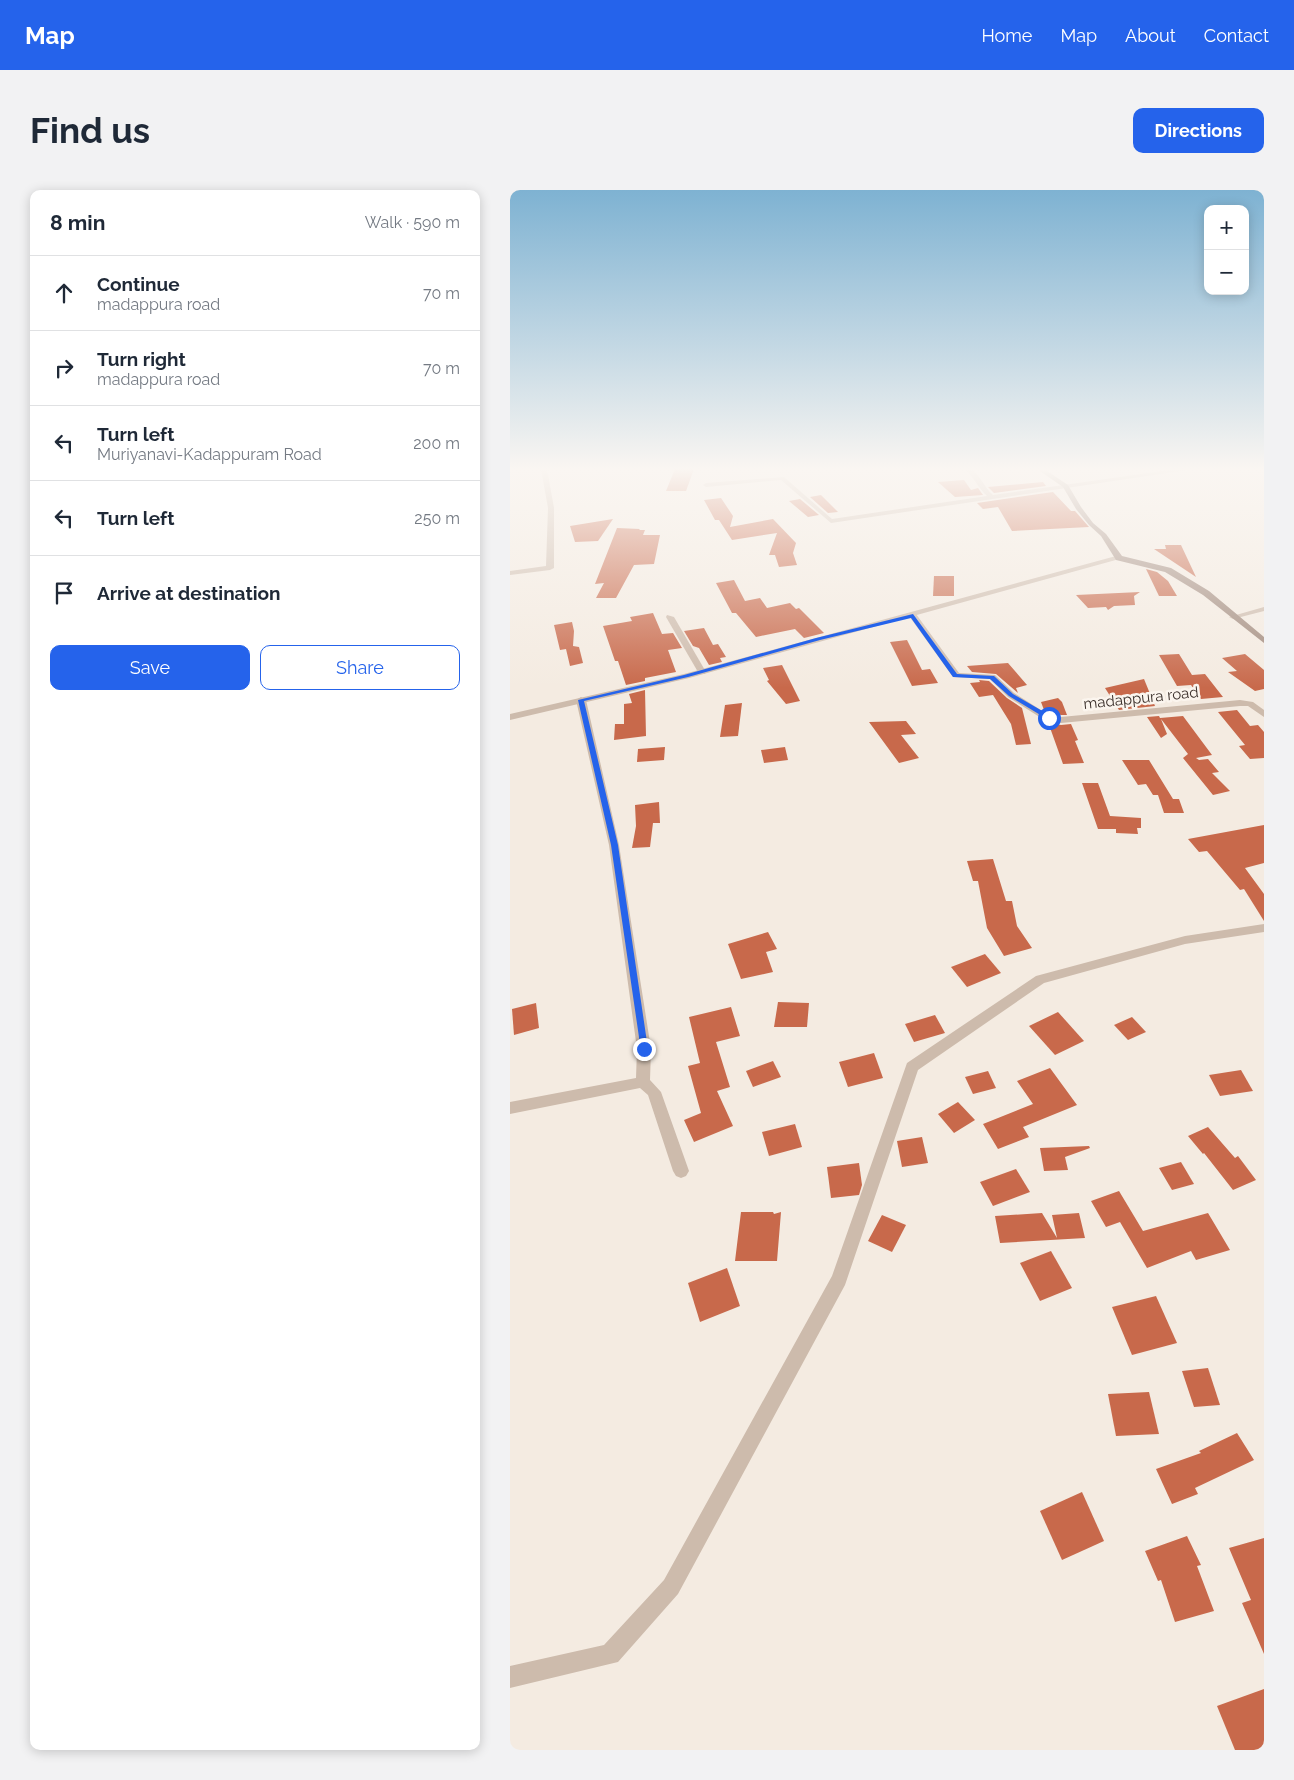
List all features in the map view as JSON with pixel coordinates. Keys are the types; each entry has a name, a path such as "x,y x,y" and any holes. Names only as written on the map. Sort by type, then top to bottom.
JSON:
{"main road":[{"path":"1108,542 1119,558 1168,570 1206,593 1264,641"}],"street":[{"path":"510,573 550,568 550,542"},
{"path":"510,717 702,672 818,639 913,616 1119,558"},
{"path":"1234,617 1264,609"},
{"name":"madappura road","path":"913,616 956,675 992,677 1011,695 1049,718 1061,720 1240,702 1250,704 1264,714"},
{"path":"670,617 702,672"},
{"path":"581,700 614,845 644,1049 643,1082 654,1092 681,1171"},
{"path":"510,1677 610,1654 671,1587 839,1279 912,1067 1040,979 1185,940 1264,928"},
{"path":"510,1108 643,1082"}],"building":[{"path":"612,542 659,542 654,564 634,565 616,598 596,598 604,583 595,584"},
{"path":"774,542 795,542 793,553 797,565 779,567 775,555 769,555"},
{"path":"1165,545 1181,545 1196,577 1154,549 1166,549"},
{"path":"1146,569 1157,572 1168,581 1177,596 1159,596"},
{"path":"934,576 954,576 954,596 933,596"},
{"path":"734,580 745,601 760,598 767,608 790,603 796,609 799,608 824,633 804,638 795,629 756,637 736,613 732,613 716,583"},
{"path":"1140,592 1134,596 1135,605 1114,606 1108,610 1106,607 1088,608 1076,595"},
{"path":"653,613 662,634 673,633 682,648 668,650 676,672 645,678 645,681 626,685 618,661 615,661 603,626 632,621 630,617"},
{"path":"572,622 574,631 573,646 579,647 583,663 570,666 566,649 560,650 554,625"},
{"path":"704,628 713,645 718,644 726,657 720,658 722,662 709,665 699,648 693,646 684,631"},
{"path":"907,640 922,670 930,669 938,683 912,686 890,642"},
{"path":"1179,654 1192,675 1205,674 1223,697 1201,699 1191,685 1177,686 1159,655"},
{"path":"1245,654 1264,670 1264,689 1255,691 1228,672 1237,671 1222,658"},
{"path":"1008,663 1027,685 1016,688 1018,693 996,674 972,672 967,666"},
{"path":"782,665 800,701 786,704 767,681 769,680 763,668"},
{"path":"1144,679 1155,706 1119,710 1105,688"},
{"path":"979,680 989,681 1007,698 1022,708 1031,744 1016,745 1011,724 993,695 979,697 970,683 980,682"},
{"path":"645,690 646,736 614,740 615,724 624,724 624,704 632,703 629,694"},
{"path":"1058,698 1062,702 1067,715 1044,710 1041,702"},
{"path":"742,703 738,736 720,737 725,705"},
{"path":"1237,710 1250,726 1258,725 1264,732 1264,758 1250,759 1239,746 1245,745 1218,712"},
{"path":"1159,716 1160,718 1183,716 1212,755 1196,758 1199,760 1208,759 1219,772 1212,773 1230,791 1213,795 1183,758 1188,754 1161,719 1167,734 1161,738 1147,717"},
{"path":"906,721 916,734 901,735 919,758 899,763 869,722"},
{"path":"1048,722 1061,725 1071,724 1078,740 1075,741 1084,763 1063,764"},
{"path":"665,747 664,760 637,762 638,749"},
{"path":"785,747 788,760 764,763 761,750"},
{"path":"1122,760 1149,760 1173,799 1179,799 1184,813 1164,813 1158,795 1153,795 1146,784 1138,785"},
{"path":"1082,783 1098,783 1110,816 1141,818 1141,828 1137,828 1138,834 1116,833 1116,829 1098,829"},
{"path":"659,802 660,823 653,823 650,847 632,848 636,826 635,805"},
{"path":"1264,825 1264,863 1245,868 1264,894 1264,921 1244,889 1240,890 1207,851 1199,852 1188,839"},
{"path":"993,859 1006,901 1012,901 1017,926 1032,948 1004,956 987,928 978,881 973,881 967,861"},
{"path":"768,932 777,949 766,952 773,972 741,979 728,944"},
{"path":"985,954 1001,973 967,987 951,967"},
{"path":"778,1002 809,1003 807,1027 774,1027"},
{"path":"536,1003 539,1028 514,1035 512,1009"},
{"path":"731,1007 740,1036 716,1042 730,1087 717,1091 733,1126 694,1142 684,1120 701,1113 688,1066 700,1063 689,1017"},
{"path":"1058,1012 1084,1041 1055,1055 1029,1026"},
{"path":"935,1015 945,1033 914,1042 905,1024"},
{"path":"1132,1017 1146,1032 1128,1040 1114,1025"},
{"path":"874,1053 883,1078 848,1087 839,1062"},
{"path":"773,1061 781,1077 753,1087 746,1071"},
{"path":"1050,1068 1077,1105 1023,1127 1029,1137 998,1149 983,1124 1033,1104 1017,1081"},
{"path":"1241,1070 1253,1091 1220,1096 1209,1075"},
{"path":"988,1071 996,1088 973,1094 965,1077"},
{"path":"958,1102 975,1120 954,1133 938,1114"},
{"path":"795,1124 802,1147 769,1156 762,1132"},
{"path":"1208,1127 1235,1158 1238,1156 1256,1180 1233,1190 1188,1136"},
{"path":"922,1137 928,1163 902,1167 897,1141"},
{"path":"1089,1146 1090,1148 1065,1157 1068,1170 1044,1171 1040,1148"},
{"path":"1181,1162 1194,1184 1172,1190 1159,1168"},
{"path":"859,1163 862,1185 859,1195 831,1198 827,1167"},
{"path":"1016,1169 1030,1192 993,1206 980,1182"},
{"path":"1119,1191 1143,1231 1208,1213 1230,1250 1196,1260 1191,1251 1147,1268 1120,1222 1106,1227 1091,1201"},
{"path":"741,1212 773,1212 774,1214 781,1212 777,1261 735,1261"},
{"path":"1042,1213 1057,1238 1052,1215 1079,1213 1085,1238 1000,1243 995,1216"},
{"path":"882,1215 906,1225 892,1252 868,1241"},
{"path":"1051,1251 1072,1288 1040,1301 1020,1263"},
{"path":"727,1268 740,1306 700,1322 688,1283"},
{"path":"1156,1296 1177,1343 1132,1355 1112,1307"},
{"path":"1208,1368 1220,1405 1194,1407 1182,1371"},
{"path":"1149,1392 1159,1434 1116,1436 1108,1394"},
{"path":"1237,1433 1254,1460 1195,1488 1198,1494 1172,1504 1156,1469 1201,1453 1199,1451"},
{"path":"1082,1492 1104,1541 1062,1560 1040,1511"},
{"path":"1187,1536 1201,1565 1197,1566 1214,1611 1175,1622 1161,1580 1158,1581 1145,1551"},
{"path":"1264,1538 1264,1654 1242,1603 1251,1600 1229,1548"},
{"path":"1264,1689 1264,1750 1235,1750 1217,1706"}],"route":[{"path":"644,1049 614,845 581,700 686,676 818,639 913,616 952,673 959,676 992,677 1011,695 1049,718"}]}
